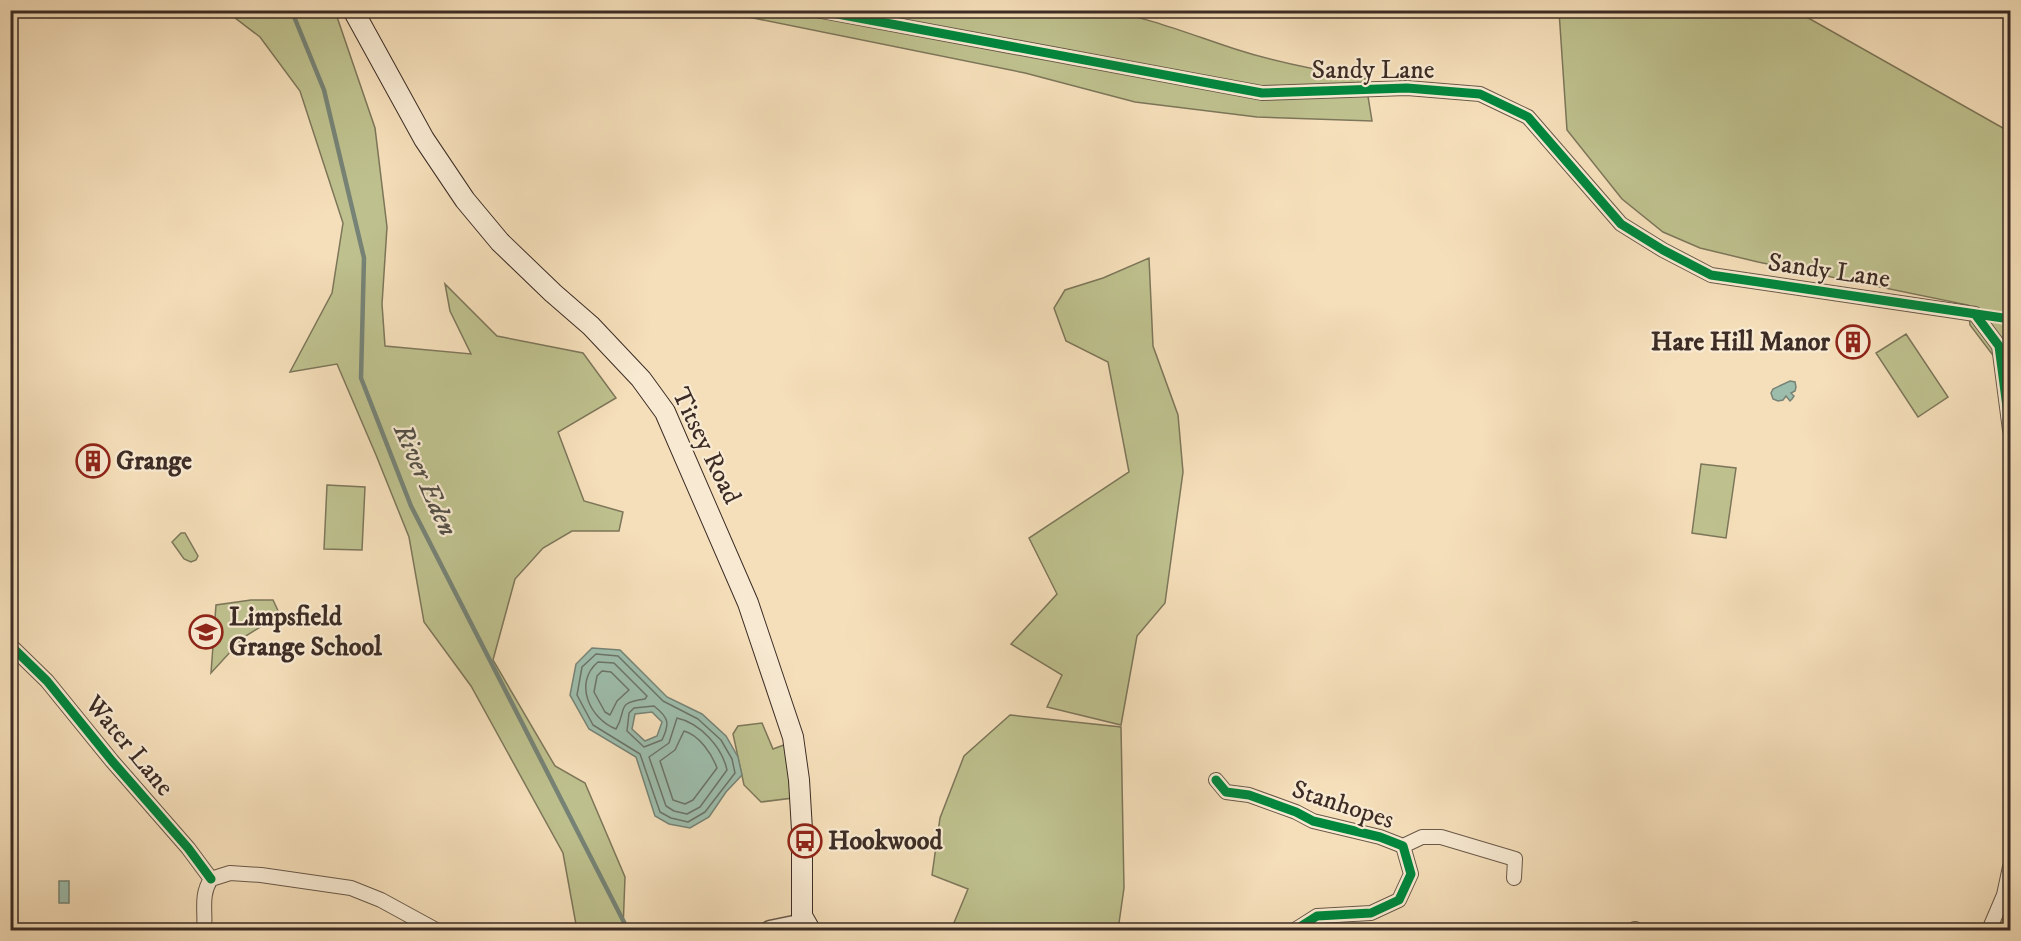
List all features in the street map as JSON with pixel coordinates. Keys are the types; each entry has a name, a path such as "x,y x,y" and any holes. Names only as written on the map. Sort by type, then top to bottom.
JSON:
{"main road":[{"name":"Titsey Road","path":"353,10 424,139 465,200 500,242 591,326 640,380 665,412 748,603 793,737 799,780 802,830 802,916 807,927"}],"street":[{"name":"Sandy Lane","path":"816,10 1262,93 1407,88 1480,94 1528,117 1621,224 1663,250 1711,275 1975,314 1999,346 2010,430"},
{"name":"Water Lane","path":"10,645 46,681 188,848 211,879"},
{"name":"Stanhopes","path":"1216,780 1226,792 1249,795 1296,812 1313,821 1380,837 1403,846 1411,874 1399,900 1371,913 1317,916 1295,930"},
{"path":"1403,846 1422,837 1441,837 1515,859 1514,878"},
{"path":"1989,930 2004,895 2010,867"},
{"path":"204,930 203,900 206,887 211,879 230,873 261,875 351,888 381,900 436,930"},
{"path":"770,930 807,927"}],"green space":[{"path":"1103,10 1153,22 1267,58 1365,78 1372,121 1257,117 1135,102 1025,73 719,11"},
{"path":"226,11 335,11 375,128 387,227 382,304 385,346 471,354 450,311 445,284 497,336 583,353 616,398 558,432 584,501 623,512 619,531 572,531 543,548 515,579 493,660 555,766 585,783 625,877 623,930 577,930 563,853 471,686 424,622 409,537 337,364 290,372 332,293 343,223 300,91 260,37"},
{"path":"1559,11 1796,11 2010,132 2010,392 2008,375 1970,325 1968,305 1700,248 1663,232 1622,199 1567,130"},
{"path":"1149,258 1153,346 1178,415 1183,472 1165,603 1137,636 1121,725 1047,707 1062,675 1011,644 1057,594 1029,538 1129,472 1108,362 1066,341 1054,308 1065,290 1103,278"},
{"path":"1906,334 1948,397 1918,417 1876,353"},
{"path":"1701,464 1736,468 1726,538 1692,533"},
{"path":"327,485 365,487 362,550 324,549"},
{"path":"181,533 185,533 198,556 196,560 191,562 184,559 172,542"},
{"path":"251,600 273,600 280,615 244,637 211,673 216,605"},
{"path":"1010,715 1121,727 1124,888 1118,930 951,930 968,889 932,875 940,818 964,756"},
{"path":"762,723 773,749 789,743 793,798 761,802 744,785 733,734 738,726"},
{"path":"2010,896 2010,930 1995,930"}],"water":[{"path":"1790,381 1795,382 1796,387 1791,393 1794,396 1792,399 1790,401 1786,396 1783,400 1773,399 1771,393 1773,389"},
{"path":"592,648 620,650 667,697 702,714 726,736 738,757 742,775 726,792 709,817 690,828 669,824 655,816 636,757 589,729 570,695 576,664","holes":["652,712 662,722 657,736 645,741 632,729 635,714"]},
{"path":"59,881 69,881 69,903 59,903"}],"waterway":[{"name":"River Eden","path":"293,14 324,90 364,258 361,378 411,506 628,930"}],"cycle path":[{"path":"816,10 1262,93 1407,88 1480,94 1528,117 1621,224 1663,250 1711,275 2010,319"},
{"path":"1975,314 1999,346 2010,430"},
{"path":"10,645 47,681 112,761 188,848 211,879"},
{"path":"1216,780 1226,792 1249,795 1296,812 1313,821 1380,837 1403,846 1411,874 1399,900 1371,913 1317,916 1295,930"}],"place":[{"name":"Hare Hill Manor","path":"1853,342"},
{"name":"Grange","path":"93,461"},
{"name":"Limpsfield Grange School","path":"206,632"},
{"name":"Hookwood","path":"805,841"}]}
